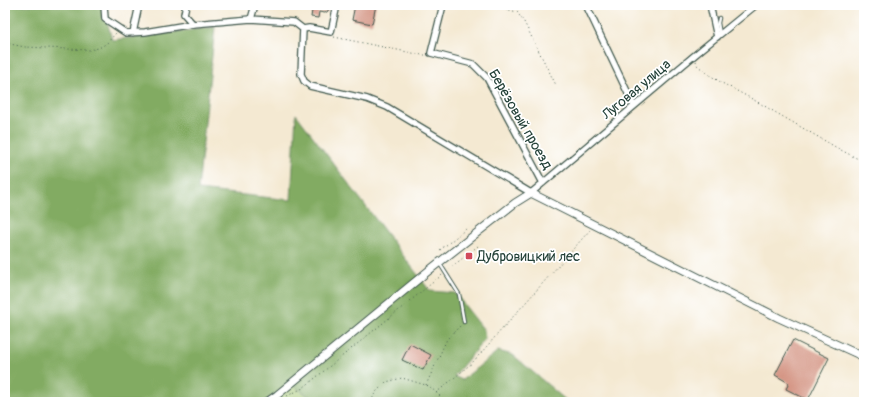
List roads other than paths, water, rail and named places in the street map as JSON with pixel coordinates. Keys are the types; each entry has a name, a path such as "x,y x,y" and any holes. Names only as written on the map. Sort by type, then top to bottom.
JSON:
{"street":[{"path":"104,5 105,19 126,33 144,32 193,24 252,19 294,22 303,29 310,28 331,32 337,5"},
{"path":"132,33 139,5"},
{"path":"186,5 184,14 193,24"},
{"path":"252,19 255,5"},
{"name":"Берёзовый проезд","path":"443,5 431,53 473,64 487,78 543,183"},
{"path":"586,5 634,106"},
{"path":"710,5 718,36"},
{"name":"Луговая улица","path":"532,193 693,56 756,5"},
{"path":"303,29 300,74 304,81 310,86 367,99 387,107 532,193 779,318 864,357"},
{"path":"267,402 515,203 532,193"}],"lane":[{"path":"718,36 719,18"},
{"path":"439,263 459,294 464,322"}],"place":[{"name":"Дубровицкий лес","path":"469,256"}]}
